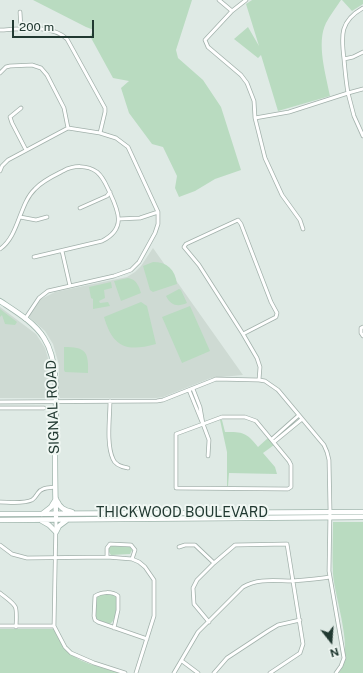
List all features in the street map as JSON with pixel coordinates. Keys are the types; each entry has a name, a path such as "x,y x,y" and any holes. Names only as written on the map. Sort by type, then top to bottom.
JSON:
{"main road":[{"name":"SIGNAL ROAD","path":"0,301 38,329 45,338 53,359 56,520"},
{"path":"56,499 63,509 78,513"},
{"path":"42,514 51,507 56,499"},
{"name":"THICKWOOD BOULEVARD","path":"0,520 330,516 363,512"},
{"name":"THICKWOOD BOULEVARD","path":"0,514 78,513 363,517"},
{"path":"36,520 45,522 56,532 59,526 67,520"}],"street":[{"path":"219,0 232,11"},
{"path":"246,0 232,11 205,40 208,47 247,83 254,101 255,118 265,158 282,194 300,220 303,229"},
{"path":"363,8 350,18 345,26 341,38 348,93 354,116 363,136"},
{"path":"20,12 21,29"},
{"path":"0,30 21,29 54,31 59,33 69,43 105,108 100,133"},
{"path":"344,59 353,57 363,52"},
{"path":"0,73 6,67 10,66 32,65 41,68 47,75 64,108 68,128"},
{"path":"255,118 289,112 363,89"},
{"path":"21,108 10,117 26,150"},
{"path":"0,171 1,165 8,160 68,128 100,133 116,138 128,147 158,212 158,224 155,233 139,262 131,270 114,276 70,286 44,294 25,319"},
{"path":"0,249 7,241 34,189 47,179 67,168 82,167 92,169 102,177 117,207 119,219 117,225 108,238 102,242 34,258"},
{"path":"80,208 107,196 110,192"},
{"path":"119,219 140,218 158,212"},
{"path":"20,218 36,220 47,217"},
{"path":"243,334 276,317 277,313 271,302 241,224 238,220 186,244 184,247 199,265 259,362 259,380"},
{"path":"62,251 70,286"},
{"path":"363,327 361,328 361,333 363,336"},
{"path":"0,402 157,401 193,389 216,379 265,381 278,390 324,445 329,460 329,571 344,658 336,673"},
{"path":"193,389 209,440 208,456"},
{"path":"189,390 198,407"},
{"path":"25,402 25,408"},
{"path":"110,402 110,448 112,458 122,468 128,468"},
{"name":"SIGNAL ROAD","path":"0,408 44,408"},
{"path":"273,440 299,415"},
{"path":"222,417 245,417 256,421 289,461 292,487 288,489 176,488 176,434 203,424 222,417"},
{"path":"273,440 288,431 302,419"},
{"path":"285,427 288,431"},
{"path":"0,502 26,502 36,497 40,490 55,487"},
{"path":"56,520 54,626 65,647 71,653 94,663 125,673"},
{"path":"107,557 107,548 110,544 131,545 135,550 132,559"},
{"path":"209,622 194,604 193,588 197,580 235,545 287,544 304,644 300,653 270,673"},
{"path":"0,545 12,554 26,558 107,557 132,559 145,567 154,580 154,616 136,673"},
{"path":"179,547 185,545 195,545 214,564"},
{"path":"174,673 182,662 198,632 243,587 260,581 294,581 330,578"},
{"path":"0,593 17,608 16,627"},
{"path":"114,628 118,610 118,596 114,593 100,593 95,596 95,620 114,628 147,639"},
{"path":"214,673 227,658 268,631 278,625 300,620"},
{"path":"0,626 54,626"},
{"path":"182,662 198,673"}],"shaded area":[{"path":"153,248 243,375 211,378 163,397 156,398 60,398 59,365 53,344 45,331 29,316 41,299 55,292 127,277 141,266"},
{"path":"0,307 36,334 45,348 50,365 49,398 0,398"}],"green space":[{"path":"33,0 192,0 176,50 178,58 203,80 221,107 241,170 215,179 195,191 179,197 175,188 177,176 163,147 152,144 129,113 121,88 129,81 113,78 90,36 94,30"},
{"path":"252,0 341,0 329,17 323,31 322,49 324,69 330,96 278,111 261,55 258,58 234,39 248,27 259,46 246,4"},
{"path":"342,0 363,0 363,4 352,11"},
{"path":"153,262 162,263 170,267 177,284 153,292 150,290 143,266"},
{"path":"128,278 135,281 141,293 121,301 114,281"},
{"path":"111,282 112,288 104,290 105,298 99,301 100,303 108,302 110,306 93,309 93,299 91,298 89,287"},
{"path":"179,289 181,290 187,303 181,305 172,304 166,296"},
{"path":"141,302 147,306 156,344 137,348 122,345 112,335 104,317"},
{"path":"190,306 210,351 182,363 162,317"},
{"path":"0,309 17,322 15,325 5,324 2,315 0,317"},
{"path":"64,347 81,349 84,352 88,360 88,373 65,372"},
{"path":"220,420 222,420 225,432 244,434 258,447 268,438 274,445 263,453 275,467 277,474 229,473 227,486 227,452"},
{"path":"333,522 363,522 363,673 339,673 343,664 345,639 334,585"},
{"path":"109,547 130,547 132,550 130,554 111,555 109,552"},
{"path":"100,594 116,596 115,615 110,624 95,618 96,597"},
{"path":"0,629 53,629 66,649 73,655 89,664 120,673 0,673"}]}
